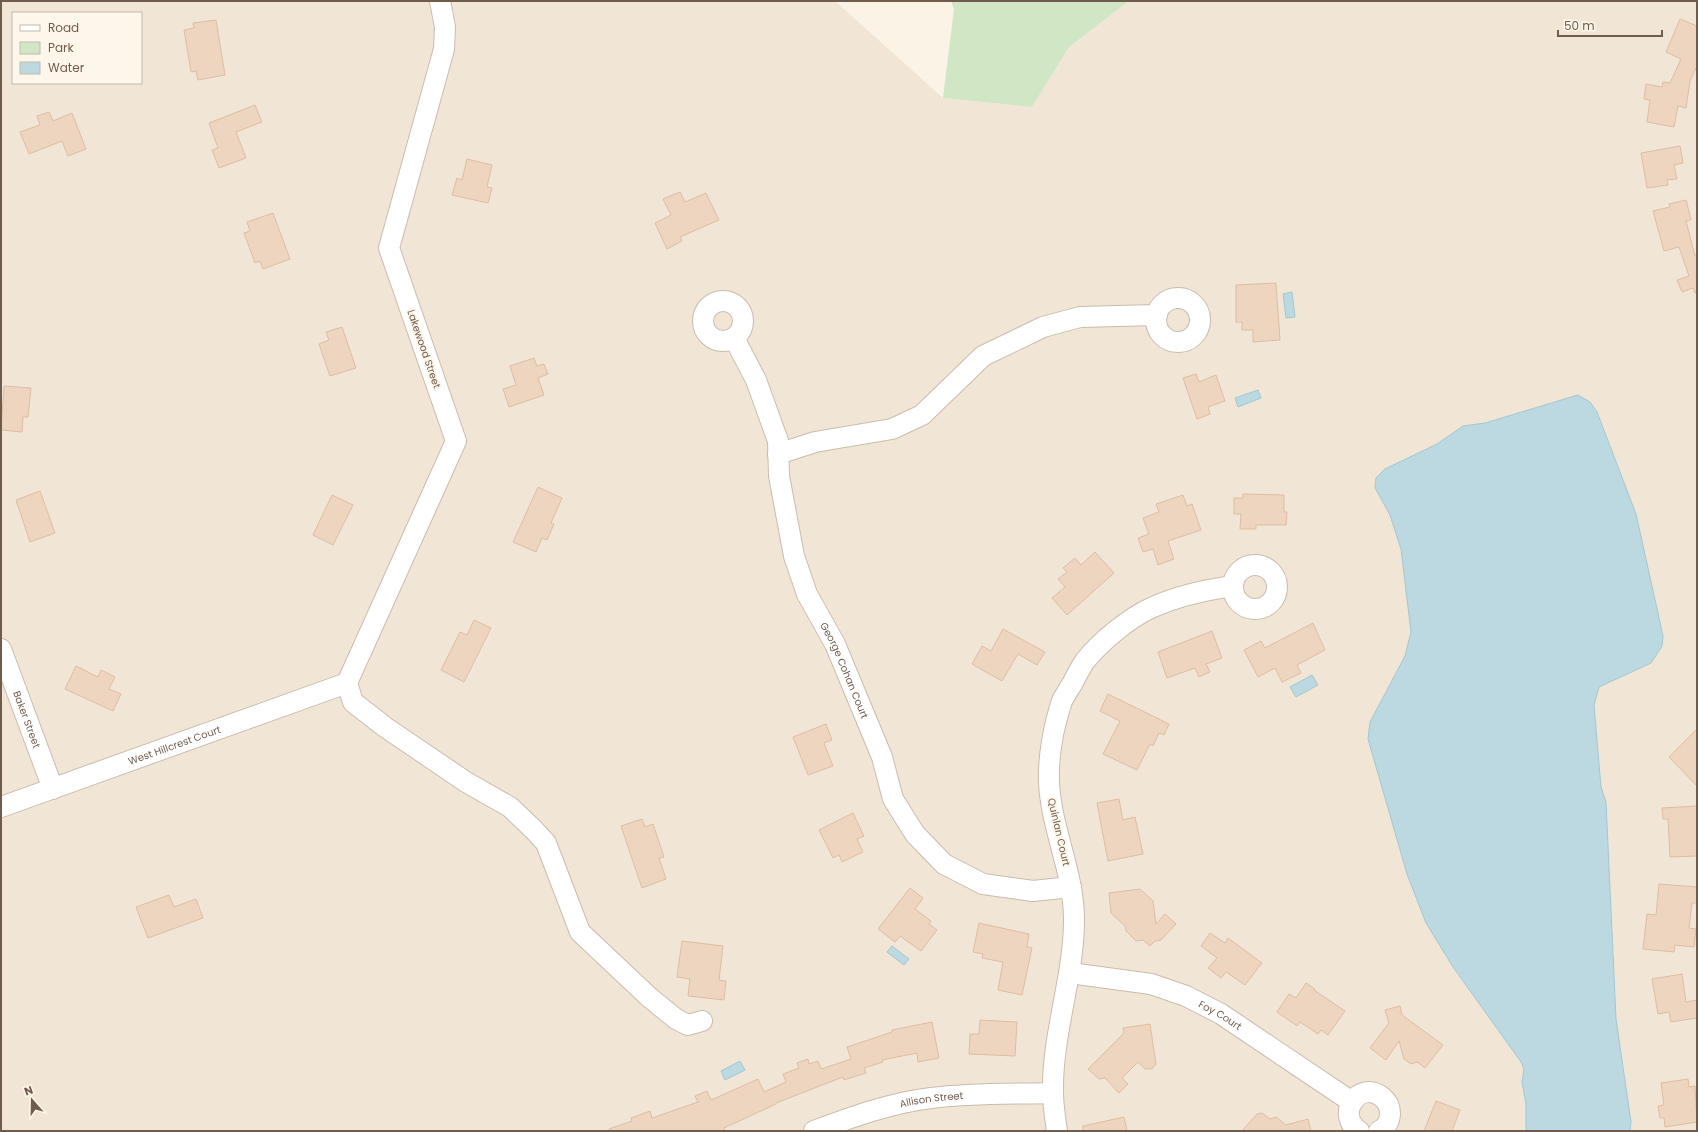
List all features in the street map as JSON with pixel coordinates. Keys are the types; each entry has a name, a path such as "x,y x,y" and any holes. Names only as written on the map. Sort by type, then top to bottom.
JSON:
{"street":[{"name":"Lakewood Street","path":"347,683 456,441 389,248 444,50 445,27 440,1"},
{"path":"778,454 815,442 892,429 922,415 983,356 1043,327 1080,317 1157,315"},
{"name":"George Cohan Court","path":"734,338 756,380 778,441 779,476 794,556 807,594 835,644 882,757 893,799 915,834 944,864 983,884 1033,891 1071,887"},
{"name":"Quinlan Court","path":"1057,1131 1052,1093 1060,1020 1070,973 1074,917 1071,887 1055,821 1049,782 1055,730 1063,700 1086,661 1107,639 1131,620 1150,608 1176,598 1205,590 1233,586"},
{"name":"Baker Street","path":"1,649 53,789"},
{"name":"West Hillcrest Court","path":"1,806 53,789 347,683"},
{"path":"347,683 353,702 385,727 466,782 510,807 546,843 580,932 649,997 676,1019 688,1025 702,1021"},
{"name":"Foy Court","path":"1070,973 1151,984 1186,996 1221,1014 1352,1102"},
{"path":"1359,1131 1351,1123 1348,1116 1352,1102 1356,1097 1368,1092 1374,1093 1385,1100 1389,1105 1390,1118 1387,1124 1379,1131"},
{"name":"Allison Street","path":"814,1131 850,1117 887,1106 931,1098 1052,1093"}],"shaded area":[{"path":"1,1 835,1 943,98 1032,107 1069,47 1129,1 1697,1 1697,1131 1,1131"}],"green space":[{"path":"951,1 1129,1 1069,47 1032,107 943,98 954,9"}],"water":[{"path":"1292,292 1295,317 1286,318 1283,294"},
{"path":"1258,390 1261,398 1238,407 1235,398"},
{"path":"1578,395 1590,402 1597,412 1636,514 1663,636 1662,646 1651,663 1599,687 1594,705 1601,787 1606,802 1616,1019 1631,1122 1630,1131 1526,1131 1526,1104 1522,1082 1524,1069 1521,1062 1453,967 1426,923 1407,874 1368,739 1370,722 1405,656 1411,632 1401,549 1390,515 1375,488 1376,478 1385,469 1437,444 1463,426 1485,423"},
{"path":"1312,675 1318,685 1296,697 1290,687"},
{"path":"892,946 909,959 904,965 887,952"},
{"path":"740,1061 745,1070 725,1080 721,1071"}],"building":[{"path":"1680,19 1697,26 1697,66 1690,81 1686,108 1678,106 1674,127 1647,122 1650,100 1644,99 1646,84 1662,87 1663,82 1670,83 1681,59 1666,52"},
{"path":"216,20 225,75 198,80 196,71 191,72 184,30 194,28 193,23"},
{"path":"255,105 262,122 236,132 246,158 219,168 212,150 218,148 209,123"},
{"path":"49,112 53,121 72,113 86,149 68,156 62,141 29,154 20,132 40,125 37,116"},
{"path":"1680,146 1683,163 1674,165 1677,179 1667,180 1668,185 1647,188 1641,153"},
{"path":"467,159 492,165 487,187 492,188 488,203 452,195 457,178 462,180"},
{"path":"680,192 685,202 706,193 719,220 680,237 682,241 667,249 655,223 671,215 663,199"},
{"path":"1686,200 1691,220 1686,221 1695,256 1697,255 1697,293 1695,293 1693,288 1682,292 1677,280 1689,276 1679,247 1664,251 1653,211 1670,207 1669,204"},
{"path":"273,213 290,259 263,269 260,261 255,263 244,233 250,231 247,222"},
{"path":"1276,283 1280,340 1253,342 1253,330 1242,330 1242,322 1236,322 1236,285"},
{"path":"342,327 356,368 330,376 319,344 329,340 326,332"},
{"path":"534,358 537,366 544,364 548,374 538,378 544,395 509,407 503,389 516,385 510,366"},
{"path":"1196,374 1199,382 1216,375 1225,401 1208,407 1210,414 1197,419 1183,378"},
{"path":"4,386 31,388 28,417 23,417 22,432 1,430"},
{"path":"538,487 562,498 551,523 554,524 547,540 542,538 536,552 513,542"},
{"path":"40,491 55,533 30,542 16,500"},
{"path":"1243,494 1284,495 1284,512 1287,512 1286,525 1256,525 1256,529 1240,529 1241,514 1234,514 1234,498 1243,498"},
{"path":"332,495 353,505 333,545 313,535"},
{"path":"1183,495 1187,506 1192,504 1201,530 1168,541 1174,559 1158,565 1153,549 1143,552 1138,538 1149,534 1143,518 1159,512 1156,504"},
{"path":"1095,552 1114,573 1067,615 1052,598 1065,587 1058,579 1067,572 1063,568 1075,558 1081,565"},
{"path":"474,620 491,628 464,682 441,670 460,632 467,635"},
{"path":"1313,623 1325,650 1297,665 1301,673 1282,682 1275,668 1258,677 1244,650 1261,641 1265,648"},
{"path":"1003,629 1045,652 1037,665 1018,654 1002,681 972,664 982,646 991,651"},
{"path":"1212,631 1222,658 1206,664 1210,672 1199,677 1195,668 1167,678 1158,652"},
{"path":"76,666 98,677 101,670 115,677 109,689 121,694 113,711 65,689"},
{"path":"1108,694 1169,724 1164,735 1159,733 1153,746 1150,744 1137,770 1103,754 1120,721 1100,711"},
{"path":"826,724 832,740 824,743 833,766 808,775 793,737"},
{"path":"1697,729 1697,786 1669,757"},
{"path":"1119,799 1123,820 1135,817 1143,854 1108,861 1097,803"},
{"path":"1697,806 1697,856 1670,857 1668,819 1663,819 1662,808"},
{"path":"853,813 864,836 857,839 863,852 842,862 839,855 833,858 819,830"},
{"path":"642,819 645,827 653,824 664,857 659,858 666,879 642,888 621,826"},
{"path":"1659,884 1697,887 1697,903 1692,903 1689,928 1696,929 1694,947 1675,945 1674,952 1643,949 1647,914 1656,915"},
{"path":"910,888 923,898 915,909 931,921 929,924 937,930 921,951 900,936 895,942 878,929"},
{"path":"1140,889 1153,901 1156,924 1165,914 1176,924 1161,940 1155,941 1150,946 1143,940 1136,941 1126,931 1125,926 1111,913 1109,893"},
{"path":"169,895 174,907 196,899 203,918 148,938 136,907"},
{"path":"979,923 1029,934 1027,947 1032,948 1022,995 998,990 1003,962 982,958 983,954 973,952"},
{"path":"1210,933 1225,943 1228,938 1262,963 1245,985 1226,972 1221,978 1208,968 1217,958 1201,946"},
{"path":"682,941 723,946 719,980 726,981 724,1000 688,996 690,979 677,977"},
{"path":"1682,974 1686,1002 1697,1000 1697,1018 1671,1022 1669,1012 1658,1014 1652,979"},
{"path":"1306,983 1345,1011 1328,1035 1321,1030 1318,1034 1300,1022 1297,1026 1277,1012 1289,994 1296,998"},
{"path":"1400,1006 1402,1015 1443,1045 1425,1068 1417,1062 1411,1064 1404,1059 1399,1041 1386,1060 1370,1048 1389,1023 1385,1010"},
{"path":"980,1020 1017,1022 1015,1056 969,1054 970,1034 979,1034"},
{"path":"932,1022 939,1058 918,1062 917,1053 882,1060 883,1062 864,1068 866,1073 844,1080 843,1077 776,1103 724,1128 725,1131 609,1131 609,1129 632,1121 631,1118 650,1111 652,1118 698,1102 695,1096 707,1091 711,1100 758,1079 764,1092 786,1082 783,1074 799,1068 797,1063 808,1059 809,1064 818,1061 821,1069 851,1059 847,1047 892,1032 892,1030"},
{"path":"1150,1024 1156,1064 1152,1069 1145,1069 1138,1062 1122,1078 1128,1084 1119,1093 1105,1078 1099,1079 1088,1069 1124,1033 1123,1028"},
{"path":"1688,1079 1689,1087 1695,1086 1697,1122 1665,1127 1664,1118 1660,1118 1658,1106 1664,1105 1661,1083"},
{"path":"1436,1101 1460,1110 1452,1131 1424,1131"},
{"path":"1262,1113 1270,1119 1276,1117 1286,1125 1308,1119 1311,1131 1242,1131 1257,1114"},
{"path":"1124,1117 1127,1131 1083,1131 1083,1126"}]}
